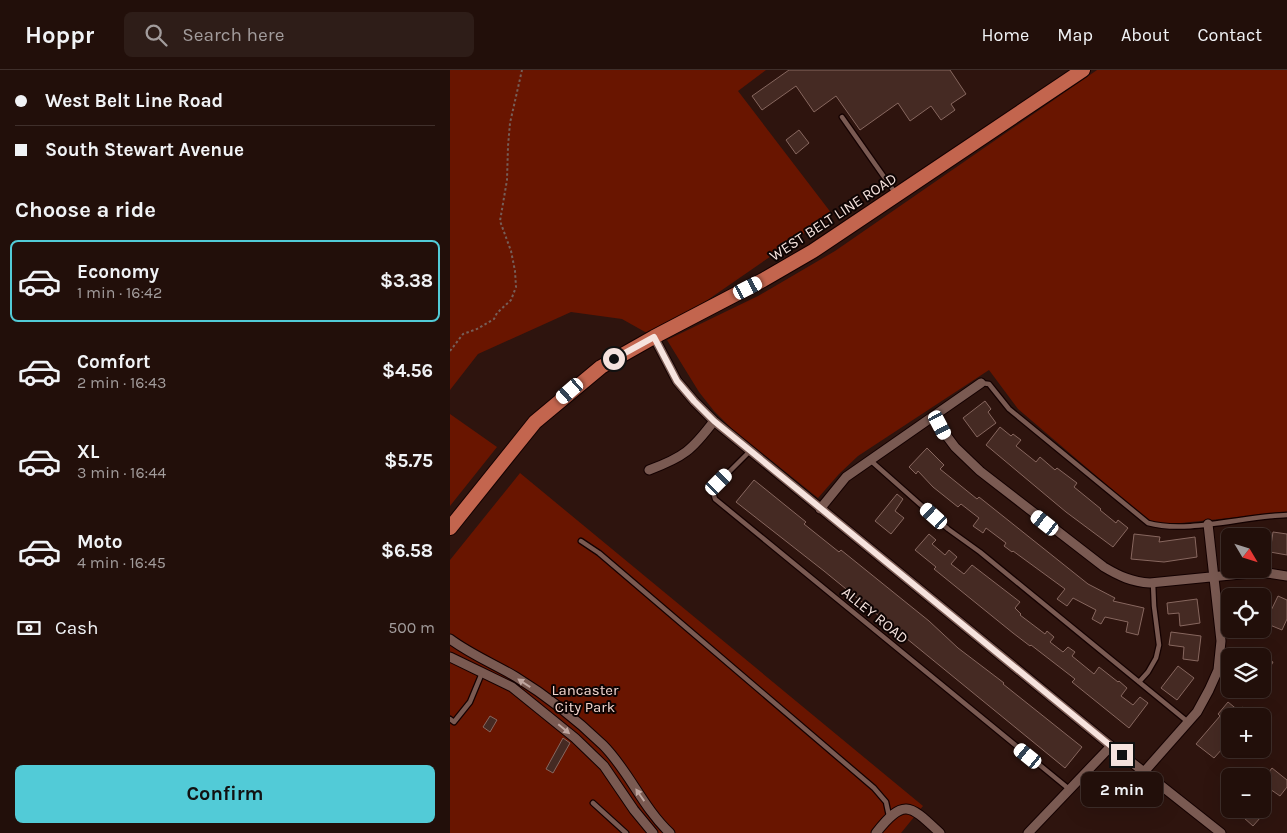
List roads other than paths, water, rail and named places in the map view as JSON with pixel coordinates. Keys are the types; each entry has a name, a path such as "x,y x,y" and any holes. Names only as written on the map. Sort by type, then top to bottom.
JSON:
{"main road":[{"name":"WEST BELT LINE ROAD","path":"450,528 535,422 601,367 813,251 1083,70"}],"street":[{"path":"654,337 677,381 714,421 1111,746 1221,833"},
{"path":"820,509 846,477 981,383"},
{"path":"935,415 955,447 980,471 1045,523 1104,567 1120,576 1135,582 1153,583 1261,572 1287,576"},
{"path":"649,470 666,464 692,448 714,421"},
{"path":"1144,772 1196,712 1218,670 1221,641 1208,524"},
{"path":"450,639 462,649 486,660 540,693 593,737 612,756 668,832"},
{"path":"450,657 504,683 548,715 584,746 604,766 641,820 653,833"},
{"path":"482,673 486,660"},
{"path":"504,683 509,673"},
{"path":"584,746 593,737"},
{"path":"1028,833 1111,746"},
{"path":"876,833 889,816 900,809 913,810 940,833"}],"lane":[{"path":"842,117 897,195"},
{"path":"981,383 989,384 1008,409 1148,523 1161,526 1208,524 1287,515"},
{"name":"ALLEY ROAD","path":"750,451 719,482 713,492 715,499 1069,789"},
{"path":"869,460 948,528 1188,722"},
{"path":"580,541 599,552 874,788 886,802 889,816"},
{"path":"1139,682 1148,672 1156,658 1159,645 1153,583"},
{"path":"450,719 454,722 470,702 482,673"},
{"path":"593,803 626,833"}],"park label":[{"name":"Lancaster City Park","path":"585,698"}]}
